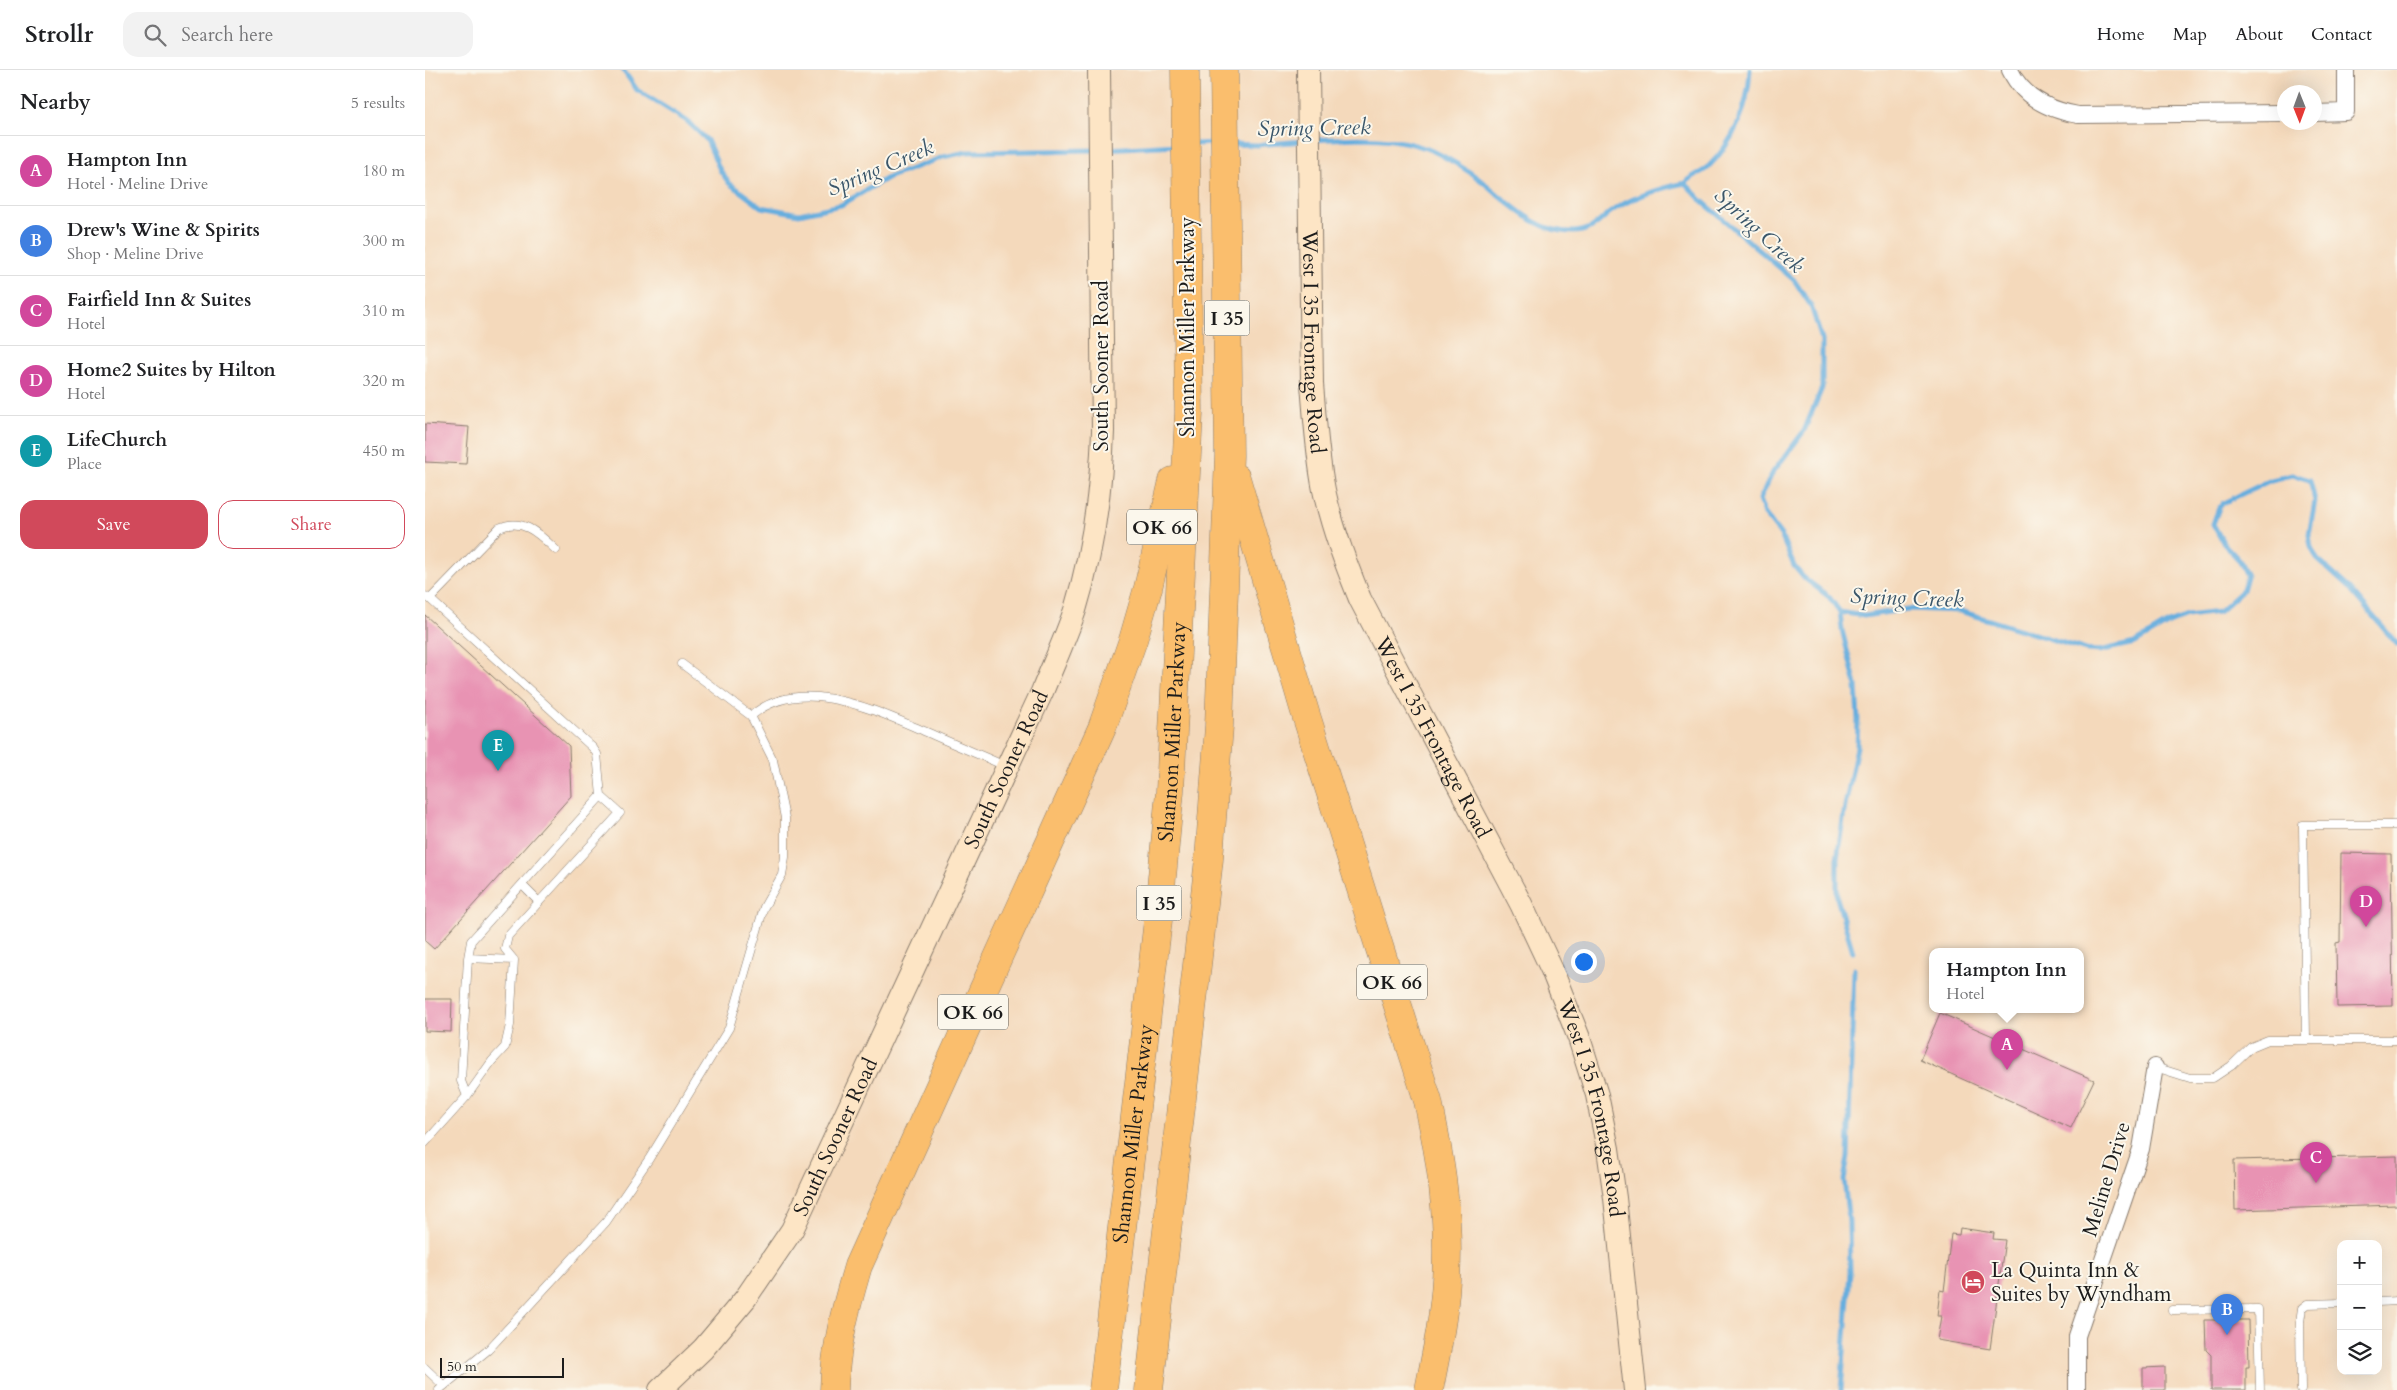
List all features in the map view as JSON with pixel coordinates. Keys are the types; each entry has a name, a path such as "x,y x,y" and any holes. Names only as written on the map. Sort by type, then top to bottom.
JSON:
{"highway":[{"name":"Shannon Miller Parkway","path":"1103,1390 1158,920 1170,791 1189,413 1185,70"},
{"name":"Shannon Miller Parkway","path":"1149,1390 1209,859 1220,716 1229,455 1224,70"},
{"name":"OK 66","path":"834,1390 835,1364 842,1325 858,1266 1102,728 1133,640 1148,588 1189,413"},
{"name":"OK 66","path":"1229,455 1305,712 1428,1101 1438,1146 1445,1199 1446,1281 1429,1390"}],"street":[{"name":"South Sooner Road","path":"660,1390 703,1349 745,1299 792,1230 1042,692 1075,610 1092,542 1101,486 1103,431 1099,70"},
{"name":"West I 35 Frontage Road","path":"1308,70 1312,384 1316,436 1325,491 1340,549 1360,599 1521,904 1552,970 1579,1038 1597,1096 1608,1149 1615,1198 1635,1390"},
{"path":"2010,70 2024,90 2035,100 2061,112 2078,115 2277,113"},
{"path":"2322,113 2346,112 2346,70"},
{"name":"Meline Drive","path":"2077,1390 2077,1336 2141,1150 2155,1067"}],"lane":[{"path":"425,1143 467,1096 508,1041 514,960 505,949 506,941 620,814 601,796 597,754 593,748 428,597 499,528 505,525 525,525 556,550"},
{"path":"425,1368 441,1388 488,1350 606,1222 649,1159 729,1028 764,907 775,891 782,875 785,857 785,818 779,779 773,760 751,716 682,664"},
{"path":"751,716 767,706 788,700 821,698 837,700 869,708 1007,766"},
{"path":"467,1096 461,1081 468,958 471,941 601,796"},
{"path":"2306,1040 2303,825 2397,825"},
{"path":"522,885 539,902"},
{"path":"468,958 514,960"},
{"path":"2155,1067 2190,1078 2213,1078 2231,1066 2251,1047 2268,1040 2397,1040"},
{"path":"2382,1302 2397,1301"},
{"path":"2301,1390 2300,1322 2302,1308 2307,1304 2337,1303"},
{"path":"2172,1310 2258,1309 2260,1390"}],"building":[{"path":"425,424 469,427 466,464 425,462"},
{"path":"425,615 569,746 571,796 434,949 425,941"},
{"path":"2341,853 2391,854 2393,1006 2337,1007 2336,943 2340,942"},
{"path":"425,999 452,999 451,1032 425,1031"},
{"path":"1940,1013 2094,1080 2071,1128 1920,1060"},
{"path":"2397,1156 2397,1205 2235,1210 2234,1160"},
{"name":"La Quinta Inn & Suites by Wyndham","path":"1960,1228 1994,1233 1993,1239 2005,1240 1990,1349 1937,1340 1941,1316 1937,1316 1940,1290 1944,1291 1951,1234 1959,1235"},
{"path":"2205,1320 2248,1320 2249,1367 2246,1367 2246,1390 2211,1390 2211,1355 2206,1350"},
{"path":"2165,1367 2165,1390 2143,1390 2143,1368"}],"waterway":[{"name":"Spring Creek","path":"623,70 637,90 687,121 707,140 720,170 729,183 761,207 799,214 841,205 887,178 943,157 967,152 1094,150"},
{"path":"1685,183 1702,172 1717,158 1732,135 1743,111 1750,70"},
{"name":"Spring Creek","path":"1314,140 1346,138 1379,139 1426,148 1468,172 1529,219 1561,231 1573,232 1587,229 1597,224 1615,209 1640,196 1685,183"},
{"name":"Spring Creek","path":"1232,144 1257,145 1303,141"},
{"name":"Spring Creek","path":"1194,144 1216,143"},
{"name":"Spring Creek","path":"1105,149 1178,145"},
{"name":"Spring Creek","path":"1685,183 1702,201 1794,280 1811,306 1822,340 1822,388 1804,431 1773,472 1760,499 1765,514 1781,535 1794,566 1803,577 1829,597 1840,612 1864,616 1908,609 1960,611 2086,650 2099,651 2135,643 2169,623 2187,616 2219,612 2243,590 2247,576 2240,561 2224,544 2213,524 2219,508 2223,503 2271,480 2293,475 2310,480 2315,501 2309,535 2311,547 2317,559 2348,587 2397,644"},
{"path":"1840,612 1842,630 1856,685 1858,720 1857,747 1837,859 1837,898 1853,952"},
{"path":"1841,1390 1850,1272 1849,1222 1844,1180 1848,1156 1854,969"}],"place":[{"name":"LifeChurch","path":"498,771"},
{"name":"Home2 Suites by Hilton","path":"2366,927"},
{"name":"Hampton Inn","path":"2007,1070"},
{"name":"Fairfield Inn & Suites","path":"2316,1183"},
{"name":"La Quinta Inn & Suites by Wyndham","path":"1973,1282"},
{"name":"Drew's Wine & Spirits","path":"2227,1335"}]}
